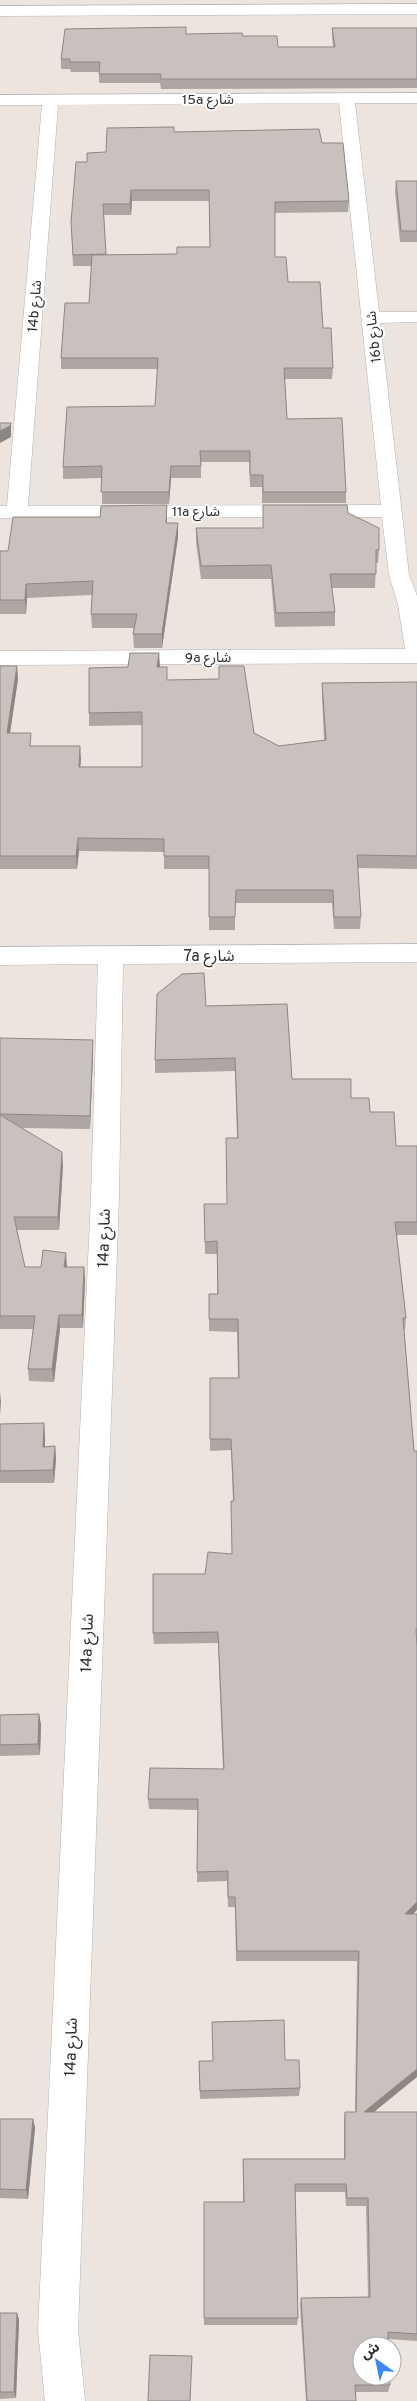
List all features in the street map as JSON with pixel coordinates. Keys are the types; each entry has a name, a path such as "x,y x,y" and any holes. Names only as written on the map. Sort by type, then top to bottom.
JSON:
{"street":[{"path":"0,11 417,9"},
{"name":"16b شارع","path":"346,98 399,575 409,604 417,656"},
{"name":"15a شارع","path":"0,100 417,98"},
{"name":"14b شارع","path":"9,512 50,100"},
{"path":"370,318 417,317"},
{"name":"11a شارع","path":"9,512 392,510"},
{"name":"16b شارع","path":"394,656 395,604 399,575"},
{"name":"9a شارع","path":"0,658 417,656"},
{"name":"7a شارع","path":"0,956 417,954"},
{"name":"14a شارع","path":"65,2401 58,2330 104,1217 111,955"},
{"name":"14a شارع","path":"45,2401 58,2330"}],"building":[{"path":"186,27 186,34 242,33 243,36 277,36 278,47 335,47 332,28 417,28 417,79 160,79 161,74 99,74 100,62 70,62 70,59 61,59 65,29"},
{"path":"174,127 174,132 319,129 322,143 343,143 349,201 275,202 275,257 286,257 288,282 320,282 323,328 331,328 333,368 284,368 287,419 342,418 346,492 263,492 263,475 250,475 250,451 200,451 201,466 171,466 169,492 101,492 102,466 63,467 67,407 155,406 158,358 61,358 65,303 89,303 92,255 177,254 177,247 210,247 209,190 131,190 130,204 103,204 106,254 73,255 71,222 76,162 87,162 87,153 106,152 107,128"},
{"path":"396,181 417,181 417,231 401,231"},
{"path":"0,423 11,423 10,426 0,431"},
{"path":"167,505 166,523 178,523 162,634 133,634 137,614 91,614 93,581 26,584 25,600 0,600 0,551 8,551 13,517 100,517 101,506"},
{"path":"263,505 347,505 348,513 379,528 379,550 376,550 376,574 330,574 335,612 276,613 271,565 201,566 196,528 263,528"},
{"path":"130,653 159,653 157,667 167,667 167,680 219,679 219,666 244,666 254,733 279,746 326,740 322,683 417,682 417,856 357,855 361,917 334,917 333,890 236,890 235,917 209,917 209,856 164,856 164,839 78,838 76,856 0,856 0,666 17,666 7,733 31,733 30,746 80,746 79,767 142,767 142,712 89,713 89,668 128,667"},
{"path":"204,973 206,1006 287,1004 292,1079 351,1079 351,1098 369,1098 370,1112 394,1112 396,1146 417,1146 417,1222 395,1222 406,1318 403,1318 414,1451 417,1451 417,1902 405,1914 417,1914 417,2069 364,2112 417,2112 417,2334 388,2332 388,2336 352,2336 352,2386 355,2386 356,2401 307,2401 301,2298 370,2297 368,2198 347,2198 346,2184 295,2184 298,2318 204,2318 204,2202 244,2202 243,2159 345,2159 345,2112 356,2112 359,1951 237,1951 235,1897 228,1897 228,1871 197,1872 198,1799 148,1799 150,1768 224,1769 218,1632 153,1633 153,1574 205,1574 208,1552 232,1554 231,1501 234,1501 231,1439 210,1439 210,1378 239,1378 238,1319 209,1319 209,1294 218,1294 217,1241 205,1242 204,1204 227,1204 226,1138 238,1138 235,1058 155,1060 157,994 182,974"},
{"path":"0,1038 93,1040 90,1116 0,1114"},
{"path":"0,1115 62,1152 58,1217 14,1217 25,1267 41,1267 43,1250 66,1253 64,1267 84,1267 82,1315 59,1315 52,1369 28,1369 35,1316 0,1316"},
{"path":"44,1423 43,1447 55,1446 53,1470 0,1471 0,1424"},
{"path":"39,1714 38,1744 0,1745 0,1715"},
{"path":"284,2020 285,2060 299,2060 300,2088 200,2091 199,2061 213,2061 212,2022"},
{"path":"0,2119 33,2119 26,2190 0,2189"},
{"path":"0,2313 17,2313 14,2392 0,2392"},
{"path":"150,2355 192,2356 190,2401 148,2401"}]}
